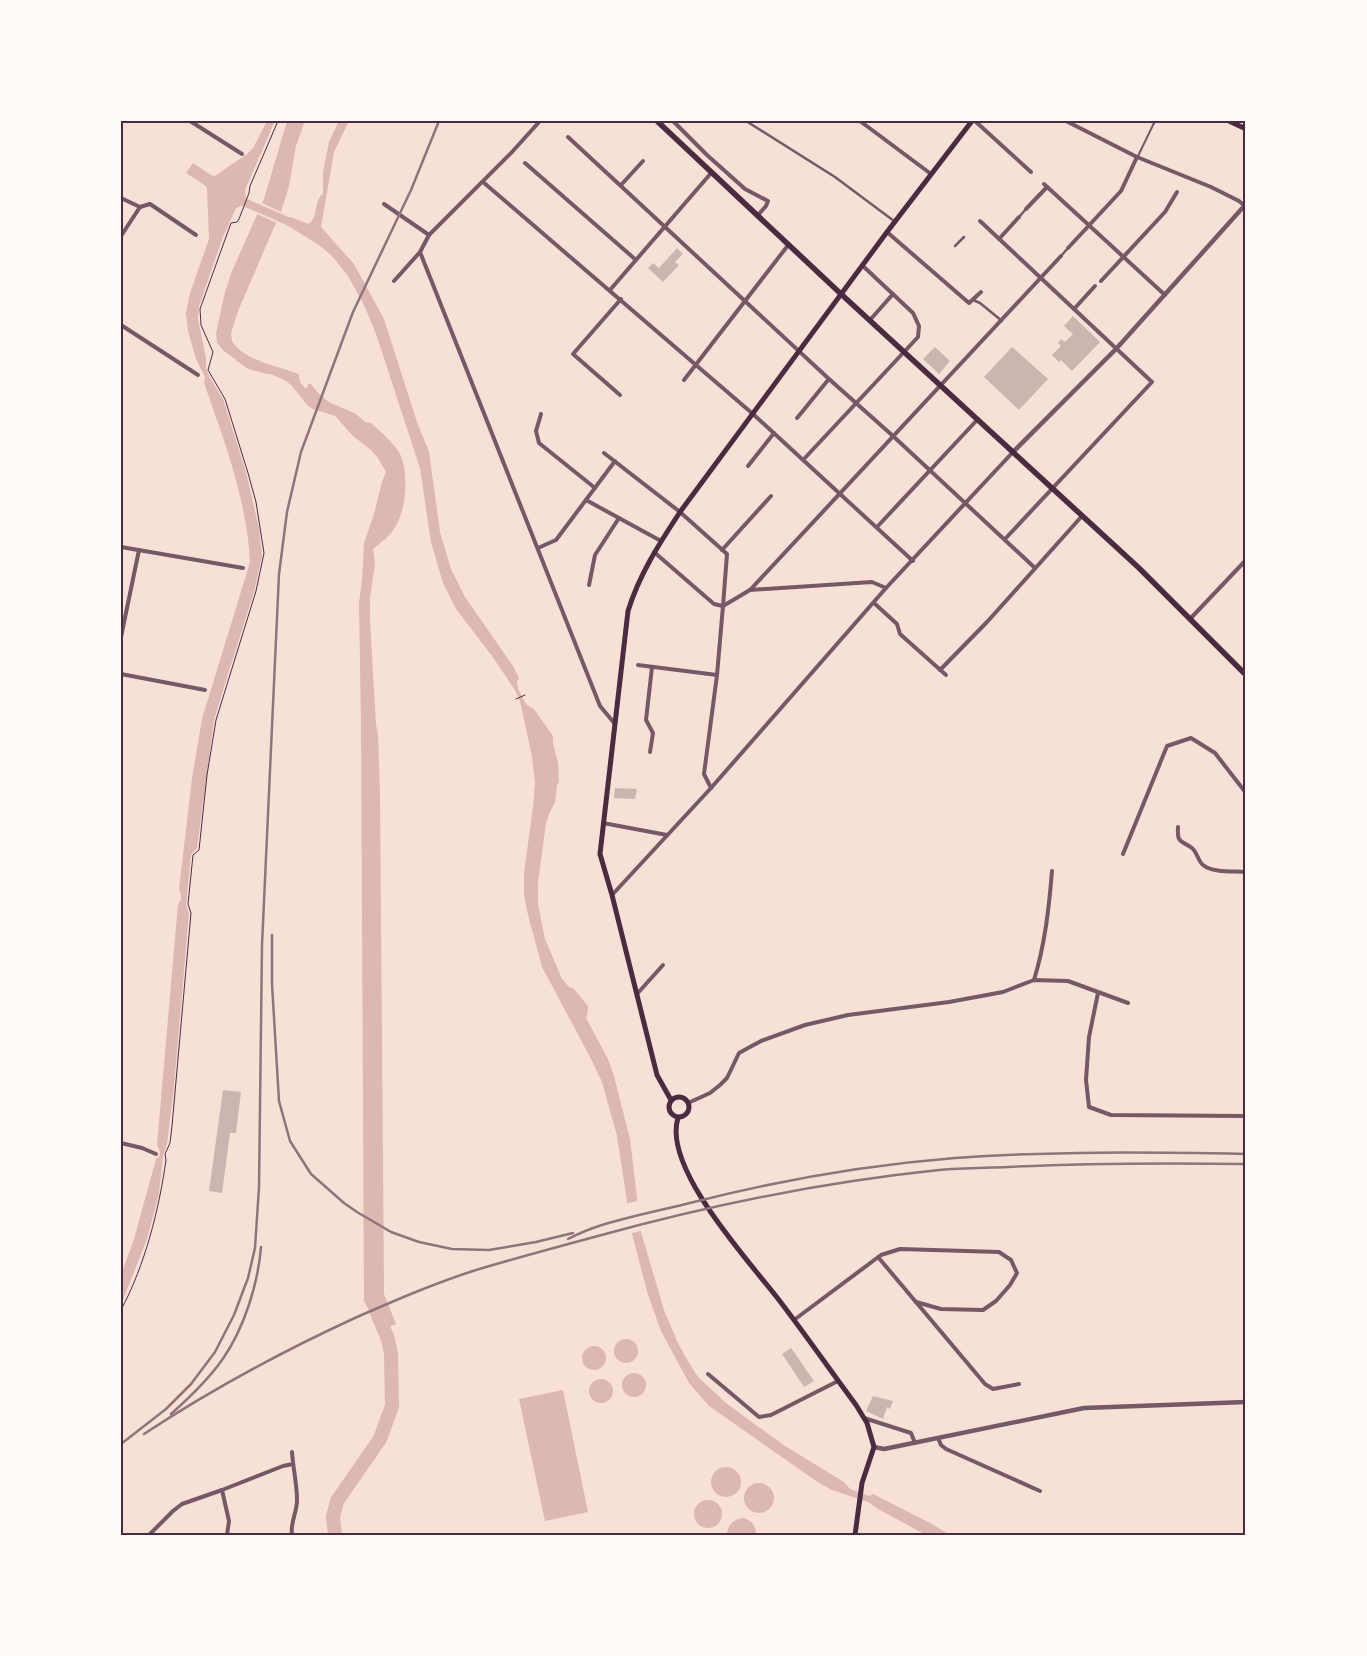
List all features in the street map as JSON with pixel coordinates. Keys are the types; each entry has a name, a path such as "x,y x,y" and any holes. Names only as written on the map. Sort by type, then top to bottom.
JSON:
{"main road":[{"path":"657,121 1139,568 1246,675"},
{"path":"672,1100 658,1075 600,854 628,612 635,590 654,552 680,512 930,174 973,121"},
{"path":"1229,121 1246,129"},
{"path":"680,1097 688,1103 688,1112 684,1117 678,1118 670,1112 669,1106 672,1100 680,1097"},
{"path":"678,1118 676,1123 679,1151 685,1167 716,1222 794,1320 864,1418 874,1447 862,1483 855,1535"}],"street":[{"path":"190,121 242,154"},
{"path":"394,281 420,252 429,235 483,182 540,121"},
{"path":"673,121 706,155 745,189 768,201 758,214"},
{"path":"746,121 835,177 895,222"},
{"path":"860,121 930,174"},
{"path":"973,121 1031,172"},
{"path":"612,895 711,788 886,588 1014,452 1116,349 1245,205 1211,187 1137,157 1066,121"},
{"path":"568,136 1035,568"},
{"path":"654,552 714,604 723,606 750,590 1002,321 1120,191 1137,157"},
{"path":"621,185 643,161"},
{"path":"525,163 636,260"},
{"path":"610,290 712,172"},
{"path":"483,182 697,364 913,561"},
{"path":"999,239 1045,186 1165,295"},
{"path":"1074,309 1164,212 1177,192"},
{"path":"121,198 140,207"},
{"path":"121,236 140,207 150,204 196,235"},
{"path":"384,204 429,235"},
{"path":"980,221 1152,382 1005,539"},
{"path":"887,232 971,302 980,303 1002,321"},
{"path":"955,246 964,237"},
{"path":"684,380 789,244"},
{"path":"420,252 600,706 615,724"},
{"path":"803,460 918,337 919,326 913,313 863,266"},
{"path":"964,308 981,292"},
{"path":"870,320 893,294"},
{"path":"620,395 573,354 621,299"},
{"path":"121,325 198,375"},
{"path":"797,418 810,403 811,398 829,379"},
{"path":"541,414 536,431 539,444 595,488"},
{"path":"877,527 978,419"},
{"path":"748,466 774,433"},
{"path":"604,453 680,512 727,554 718,675 704,774 711,788"},
{"path":"538,548 556,540 614,461"},
{"path":"722,550 771,496"},
{"path":"586,500 661,541"},
{"path":"940,670 1082,516"},
{"path":"589,585 595,555 619,518"},
{"path":"121,547 243,568"},
{"path":"121,637 139,550"},
{"path":"1190,619 1246,560"},
{"path":"750,590 872,582 886,588"},
{"path":"874,603 897,624 900,634 946,675"},
{"path":"638,665 718,675"},
{"path":"650,752 653,733 646,720 652,667"},
{"path":"121,674 205,690"},
{"path":"1122,854 1168,746 1191,738 1216,753 1246,793"},
{"path":"603,823 667,835"},
{"path":"1178,828 1179,839 1186,846 1193,849 1202,864 1212,869 1246,872"},
{"path":"1034,980 1043,944 1052,871"},
{"path":"637,994 663,965"},
{"path":"688,1103 702,1097 720,1085 727,1078 739,1053 761,1040 788,1030 848,1015 949,1002 1003,992 1034,980 1068,982 1128,1003"},
{"path":"1098,992 1089,1037 1086,1080 1089,1108 1111,1116 1243,1116"},
{"path":"121,1143 142,1148 156,1154"},
{"path":"794,1320 878,1257 900,1249 999,1252 1011,1260 1017,1273 996,1302 983,1310 941,1309 916,1302"},
{"path":"878,1257 985,1384 993,1389 1019,1384"},
{"path":"708,1374 759,1417 771,1415 838,1381"},
{"path":"874,1447 884,1450 1084,1408 1246,1402"},
{"path":"864,1418 911,1433 915,1443"},
{"path":"938,1438 946,1450 1040,1491"},
{"path":"292,1452 297,1500 291,1527 292,1535"},
{"path":"149,1535 182,1504 283,1466 293,1464"},
{"path":"222,1490 229,1521 227,1535"}],"lane":[{"path":"1137,157 1154,122"}],"path":[{"path":"121,1310 142,1261 157,1212 163,1183 165,1154 170,1143 172,1126 191,913 188,904 193,855 199,850 213,732 256,590 264,553 256,502 248,473 225,399 208,370 213,352 201,325 200,309 227,232 231,223 237,222 239,219 250,193 250,186 278,121"},
{"path":"516,699 525,695"}],"shaded area":[{"path":"267,121 275,121 245,190 246,200 253,204 254,207 251,208 244,205 236,208 223,237 199,306 198,319 206,358 206,368 223,399 246,472 259,528 262,556 254,592 214,720 197,848 191,855 186,905 189,913 174,1087 167,1144 163,1156 159,1194 147,1239 121,1305 121,1275 134,1239 156,1159 159,1157 160,1152 157,1145 178,904 181,898 179,889 192,778 202,719 250,562 248,539 239,493 204,383 205,377 196,359 188,331 186,313 190,293 209,239 206,186 186,173 193,163 215,176 253,148"},
{"path":"287,121 305,121 296,146 289,186 282,209 238,311 231,333 232,341 237,348 252,358 296,373 299,375 300,382 305,388 307,388 308,384 311,384 329,402 356,414 365,422 371,423 387,437 400,454 406,484 403,506 396,526 373,549 375,563 370,598 380,794 384,1294 396,1324 380,1331 364,1301 359,603 364,543 386,472 371,450 353,436 335,416 308,406 286,381 271,374 248,369 224,351 217,343 216,333 225,292 232,271 264,199"},
{"path":"339,121 349,121 334,152 321,227 354,264 384,319 417,422 429,452 440,532 451,569 465,597 513,666 519,678 517,681 518,689 525,702 534,709 553,736 559,782 555,802 546,823 538,882 538,904 545,939 562,979 569,987 574,989 588,1006 586,1018 608,1059 614,1076 630,1139 641,1232 664,1310 677,1341 698,1377 726,1403 785,1446 844,1482 850,1489 869,1496 873,1494 950,1535 926,1535 868,1502 832,1490 816,1481 709,1406 689,1383 661,1331 648,1295 632,1234 617,1136 602,1082 542,967 528,915 524,895 524,873 535,783 532,757 520,701 515,690 492,656 456,609 443,583 431,542 420,468 376,334 364,305 348,276 332,256 319,245 285,224 282,219 291,217 308,224 314,218 318,201 323,194 323,172 329,142"},
{"path":"626,1339 635,1342 638,1351 635,1360 626,1363 617,1360 614,1351 617,1342"},
{"path":"594,1346 599,1347 605,1353 605,1363 599,1369 594,1370 589,1369 583,1363 582,1358 583,1353 589,1347"},
{"path":"634,1373 643,1376 646,1385 643,1394 634,1397 625,1394 622,1385 625,1376"},
{"path":"601,1379 606,1380 612,1386 612,1396 606,1402 601,1403 596,1402 590,1396 589,1391 590,1386 596,1380"},
{"path":"563,1390 588,1512 545,1521 519,1399"},
{"path":"726,1467 736,1472 741,1482 736,1492 726,1497 716,1492 711,1482 716,1472"},
{"path":"759,1483 769,1488 774,1498 769,1508 759,1513 749,1508 744,1498 749,1488"},
{"path":"708,1500 718,1504 722,1514 718,1524 708,1528 698,1524 694,1514 698,1504"},
{"path":"743,1518 753,1524 756,1535 727,1535 728,1528 732,1523"}],"pier":[{"path":"260,202 283,213 279,224 255,213"},
{"path":"641,1200 644,1230 629,1234 625,1204"}],"building":[{"path":"677,248 683,254 675,262 679,265 663,282 648,268 653,263 659,268"},
{"path":"1073,316 1100,342 1072,371 1061,360 1059,362 1052,355 1061,346 1058,343 1061,339 1065,342 1073,334 1064,326"},
{"path":"935,347 950,361 939,374 923,359"},
{"path":"1012,347 1048,379 1019,410 984,377"},
{"path":"615,788 637,789 635,799 614,798"},
{"path":"223,1090 241,1092 236,1133 230,1133 222,1193 209,1191"},
{"path":"791,1348 814,1381 804,1387 782,1354"},
{"path":"873,1396 893,1401 890,1409 887,1407 883,1419 866,1411"}],"waterway":[{"path":"246,203 290,222"},
{"path":"335,1535 333,1517 337,1501 380,1439 392,1406 391,1354 388,1339 377,1313"}],"railway":[{"path":"121,1444 166,1409 191,1384 215,1352 234,1315 248,1278 255,1248 259,1187 262,945 279,574 287,512 301,452 353,312 411,190 439,121"},
{"path":"272,935 272,984 279,1101 290,1141 311,1174 357,1212 391,1232 419,1242 452,1249 489,1250 573,1233"},
{"path":"568,1239 611,1222 726,1194 824,1174 889,1165 955,1158 1027,1154 1246,1154"},
{"path":"144,1434 222,1386 275,1357 357,1317 416,1292 491,1266 682,1214 810,1188 939,1170 1098,1164 1246,1164"},
{"path":"171,1414 204,1382 230,1348 249,1306 257,1276 261,1247"}]}
